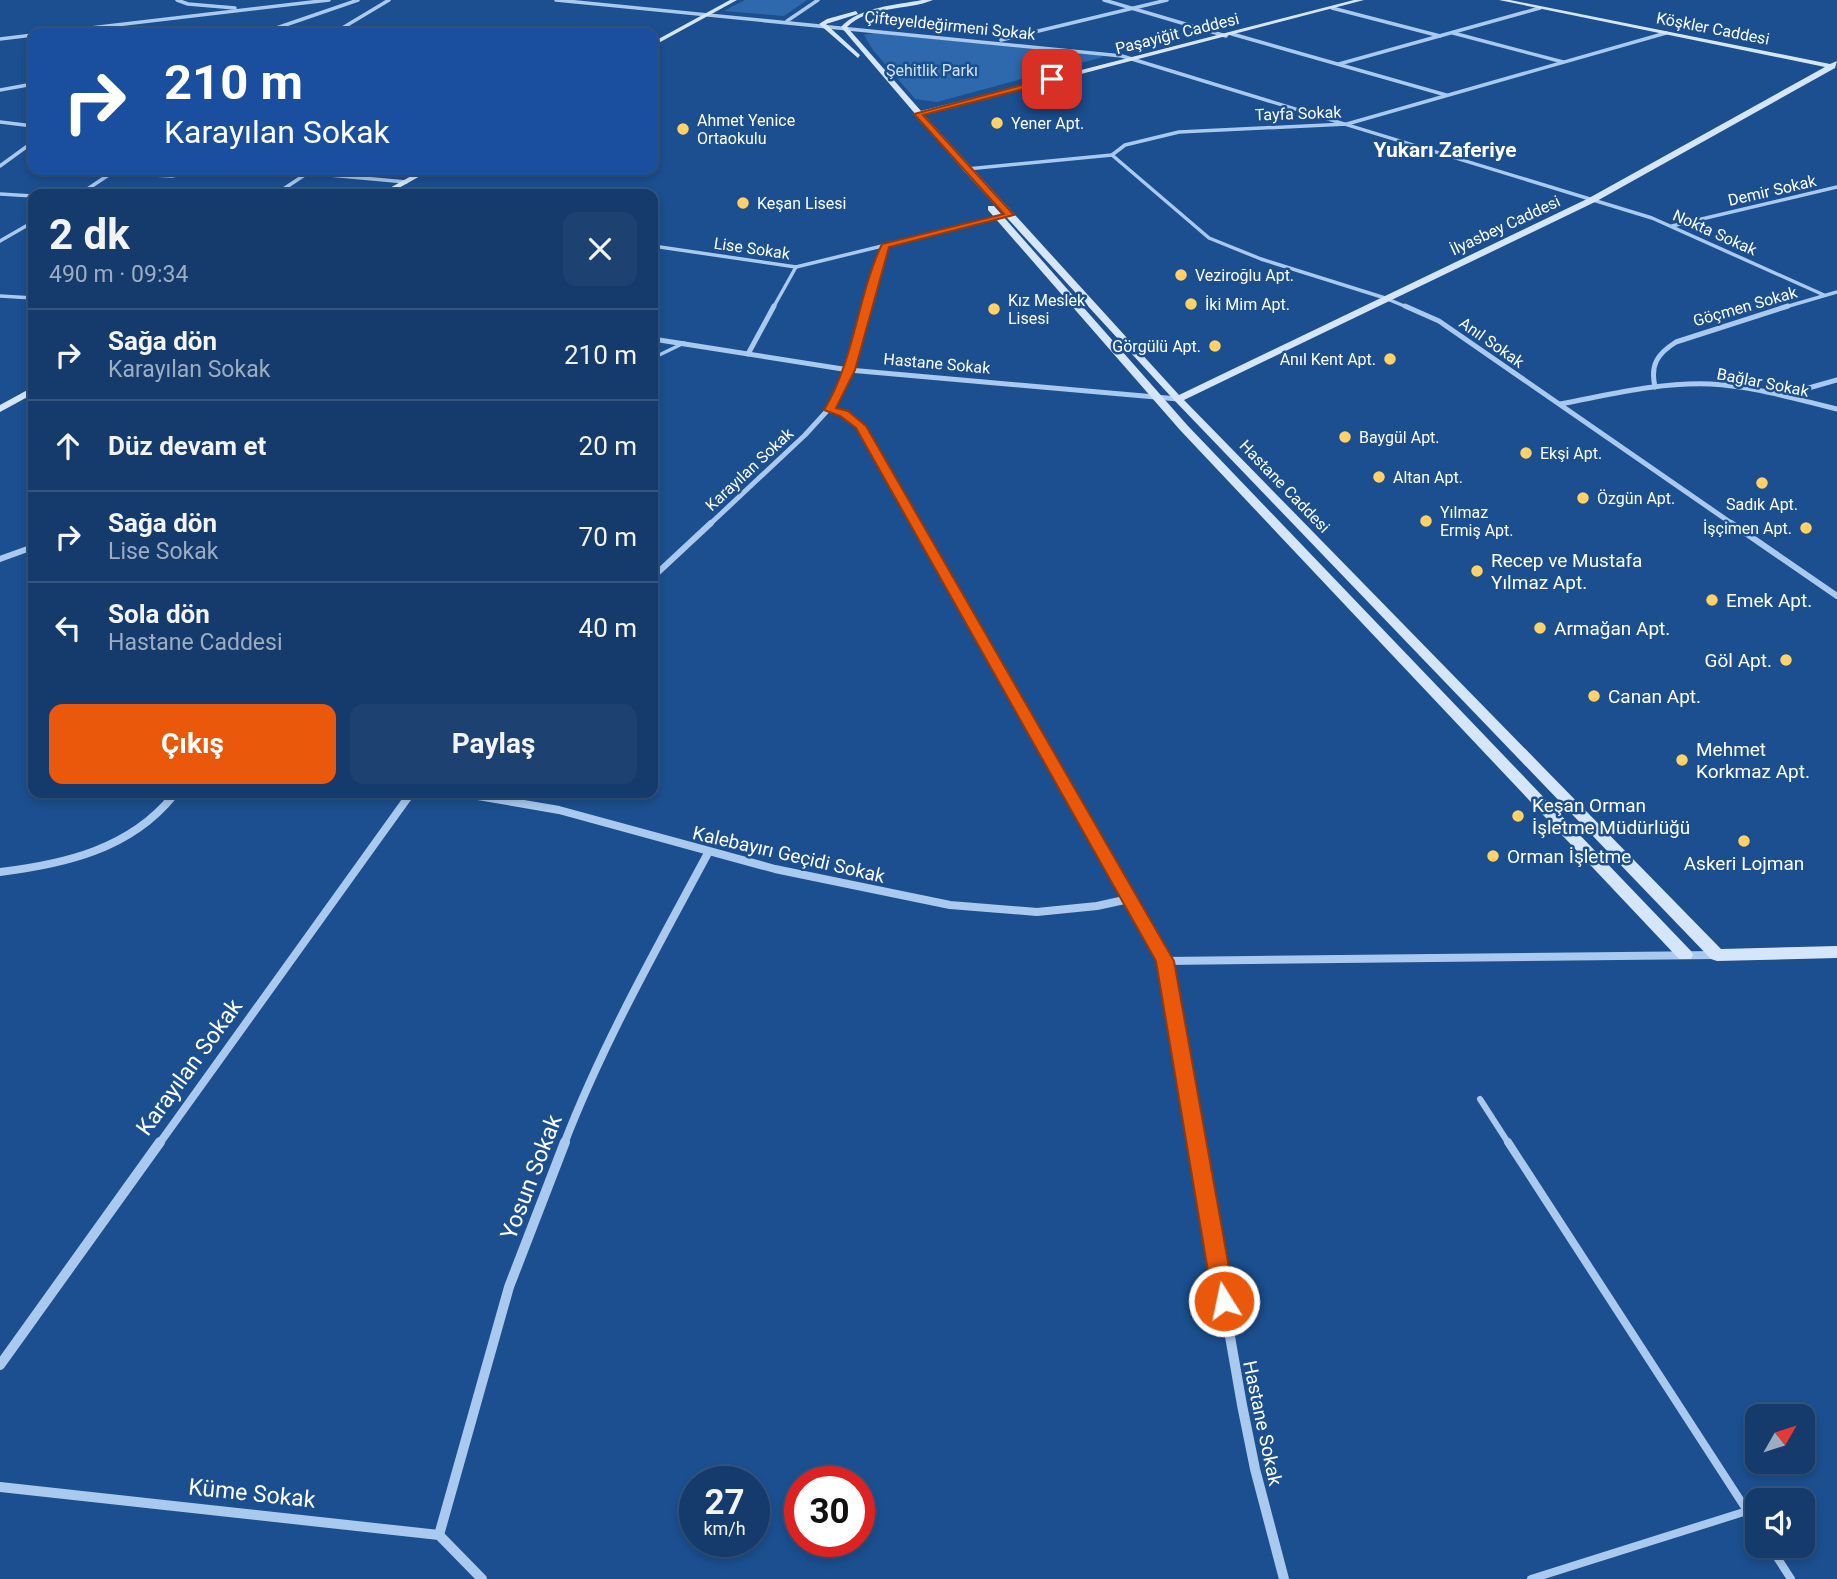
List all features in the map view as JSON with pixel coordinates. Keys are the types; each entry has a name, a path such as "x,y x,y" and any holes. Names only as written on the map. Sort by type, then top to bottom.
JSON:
{"main road":[{"path":"658,41 734,0"},
{"path":"822,24 833,19 916,0"},
{"path":"844,27 848,21 860,16 930,0"},
{"name":"Paşayiğit Caddesi","path":"918,114 1361,0"},
{"name":"Köşkler Caddesi","path":"1502,0 1835,66"},
{"name":"Hastane Caddesi","path":"822,24 846,43 1004,216 1178,399 1717,955"},
{"name":"Hastane Caddesi","path":"844,27 967,169 1157,397 1685,955"},
{"name":"İlyasbey Caddesi","path":"1178,399 1592,200 1835,66"},
{"path":"392,189 417,175"},
{"path":"0,409 28,393"},
{"path":"1717,955 1837,952"}],"street":[{"path":"177,0 188,4 241,10"},
{"path":"90,28 328,0"},
{"path":"277,28 358,0"},
{"path":"342,28 389,0"},
{"name":"Çifteyeldeğirmeni Sokak","path":"556,0 1103,52 1346,124"},
{"path":"787,22 818,0"},
{"path":"1104,0 1447,95"},
{"path":"993,42 1167,0"},
{"path":"1332,8 1441,36"},
{"path":"1339,64 1540,8"},
{"path":"1452,32 1563,62"},
{"name":"Tayfa Sokak","path":"967,169 1112,155 1125,145 1168,133 1245,127 1346,124 1666,33"},
{"path":"0,39 28,36"},
{"path":"0,90 28,85"},
{"path":"0,122 28,125"},
{"name":"Nokta Sokak","path":"1346,124 1672,226 1824,295"},
{"path":"0,166 28,146"},
{"name":"Anıl Sokak","path":"1112,155 1209,238 1261,259 1385,298 1439,321 1837,596"},
{"path":"87,189 108,175"},
{"path":"284,189 305,175"},
{"path":"349,175 406,181"},
{"name":"Demir Sokak","path":"1672,226 1837,187"},
{"path":"0,194 28,196"},
{"name":"Lise Sokak","path":"658,247 796,267 1004,216"},
{"path":"0,241 28,225"},
{"name":"Karayılan Sokak","path":"658,572 830,410 842,390 849,370 885,246"},
{"path":"748,354 796,267"},
{"name":"Göçmen Sokak","path":"1656,387 1650,374 1653,363 1663,350 1684,337 1837,292"},
{"path":"0,296 28,298"},
{"name":"Hastane Sokak","path":"658,339 849,370 1178,399"},
{"path":"1781,396 1837,380"},
{"name":"Bağlar Sokak","path":"1560,404 1656,387 1709,384 1837,409"},
{"name":"Hastane Sokak","path":"830,410 844,414 860,426 1165,961 1242,1405 1255,1469 1284,1579"},
{"path":"0,559 28,549"},
{"path":"0,872 49,864 102,847 148,821 171,798"},
{"name":"Karayılan Sokak","path":"0,1365 407,798"},
{"name":"Kalebayırı Geçidi Sokak","path":"498,798 572,813 708,853 844,885 979,909 1064,912 1129,899"},
{"name":"Yosun Sokak","path":"439,1535 509,1287 579,1106 643,971 708,853"},
{"path":"1165,961 1717,955"},
{"name":"Küme Sokak","path":"0,1487 439,1535"},
{"path":"439,1535 482,1579"}],"lane":[{"path":"658,356 684,343"},
{"path":"1480,1099 1745,1508"},
{"path":"1531,1579 1745,1512"},
{"path":"1777,1558 1791,1579"}],"green space":[{"path":"745,0 807,0 784,16 724,11"},
{"name":"Şehitlik Parkı","path":"874,33 1103,57 937,102 915,99 873,50 864,35"}],"place":[{"name":"Yener Apt.","path":"997,123"},
{"name":"Ahmet Yenice Ortaokulu","path":"683,129"},
{"name":"Keşan Lisesi","path":"743,203"},
{"name":"Veziroğlu Apt.","path":"1181,275"},
{"name":"İki Mim Apt.","path":"1191,304"},
{"name":"Kız Meslek Lisesi","path":"994,309"},
{"name":"Görgülü Apt.","path":"1215,346"},
{"name":"Anıl Kent Apt.","path":"1390,359"},
{"name":"Baygül Apt.","path":"1345,437"},
{"name":"Ekşi Apt.","path":"1526,453"},
{"name":"Altan Apt.","path":"1379,477"},
{"name":"Sadık Apt.","path":"1762,483"},
{"name":"Özgün Apt.","path":"1583,498"},
{"name":"Yılmaz Ermiş Apt.","path":"1426,521"},
{"name":"İşçimen Apt.","path":"1806,528"},
{"name":"Recep ve Mustafa Yılmaz Apt.","path":"1477,571"},
{"name":"Emek Apt.","path":"1712,600"},
{"name":"Armağan Apt.","path":"1540,628"},
{"name":"Göl Apt.","path":"1786,660"},
{"name":"Canan Apt.","path":"1594,696"},
{"name":"Mehmet Korkmaz Apt.","path":"1682,760"},
{"name":"Keşan Orman İşletme Müdürlüğü","path":"1518,816"},
{"name":"Askeri Lojman","path":"1744,841"},
{"name":"Orman İşletme","path":"1493,856"}],"district":[{"name":"Yukarı Zaferiye","path":"1445,150"}],"route":[{"path":"1052,79 918,114 1010,215 885,246 849,370 842,390 830,410 854,419 860,426 1165,961 1224,1301"}]}
